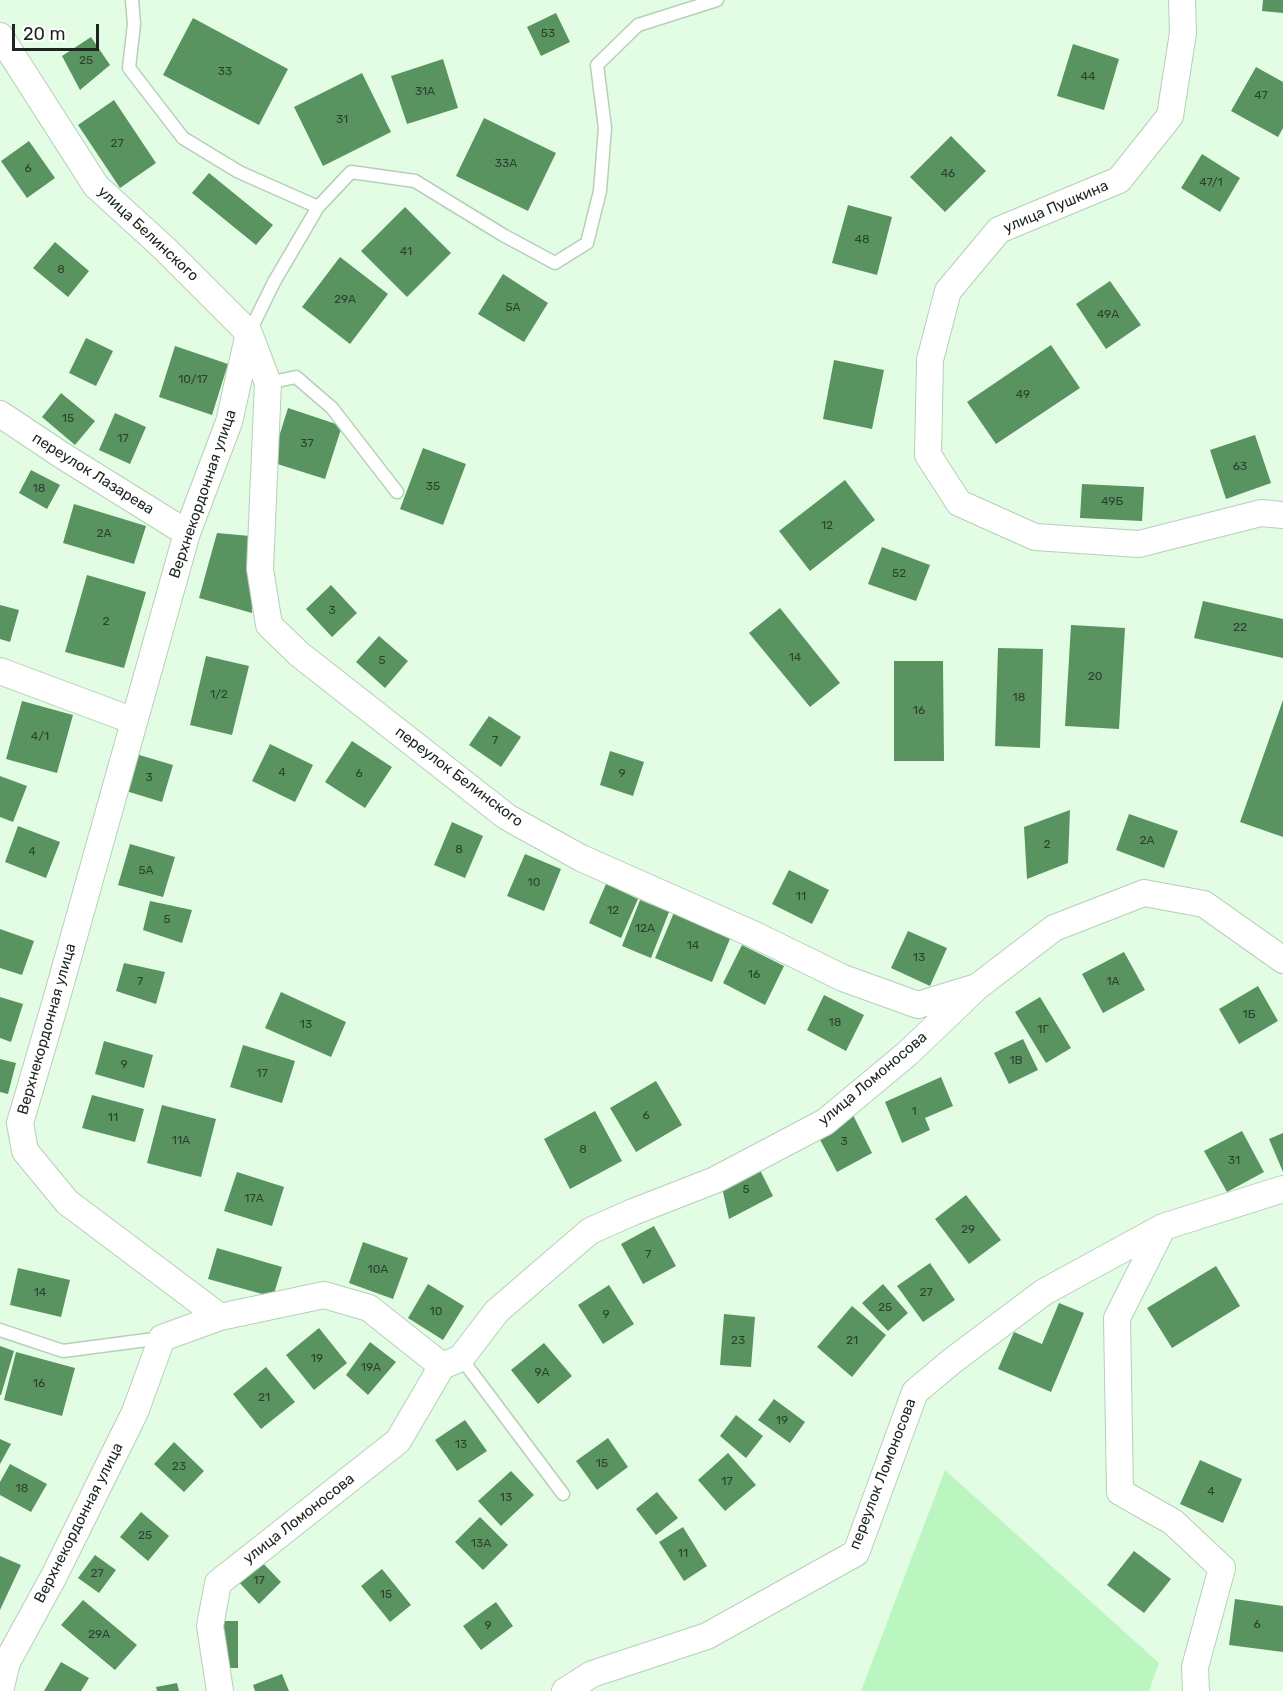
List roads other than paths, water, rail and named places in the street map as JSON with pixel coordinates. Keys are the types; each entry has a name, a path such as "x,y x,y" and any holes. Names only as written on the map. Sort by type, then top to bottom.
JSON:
{"street":[{"name":"улица Пушкина","path":"1182,0 1183,33 1170,116 1156,135 1119,180 999,230 948,291 930,360 928,455 959,502 1035,537 1139,544 1262,513 1283,515"},
{"name":"улица Белинского","path":"0,36 96,186 164,248 249,333"},
{"name":"переулок Белинского","path":"249,333 268,383 260,569 269,626 299,654 507,817 581,858 755,935 843,978 918,1005 977,987"},
{"name":"Верхнекордонная улица","path":"220,1317 67,1202 25,1151 20,1123 187,533 229,422 249,333"},
{"name":"переулок Лазарева","path":"0,414 187,533"},
{"path":"0,671 134,721"},
{"name":"улица Ломоносова","path":"220,1691 210,1626 218,1583 398,1441 452,1362 497,1311 590,1231 715,1180 825,1122 908,1053 977,987 1054,928 1144,893 1204,904 1283,960"},
{"name":"переулок Ломоносова","path":"565,1691 592,1674 707,1636 856,1553 915,1392 952,1360 1044,1292 1163,1227 1283,1189"},
{"path":"1163,1227 1117,1318 1120,1492 1173,1522 1222,1568 1195,1667 1196,1691"},
{"path":"162,1338 220,1317 324,1295 369,1308 452,1362"},
{"name":"Верхнекордонная улица","path":"0,1690 7,1662 54,1576 135,1412 162,1338"}],"lane":[{"path":"132,0 134,24 129,68 183,138 239,172 318,207"},
{"path":"249,333 274,282 318,207 351,172 415,181 503,235 555,263 587,243 600,191 605,128 597,65 638,25 717,0"},
{"path":"268,383 296,377 332,408 397,492"},
{"path":"0,1330 63,1351 162,1338"},
{"path":"452,1362 563,1494"}]}
